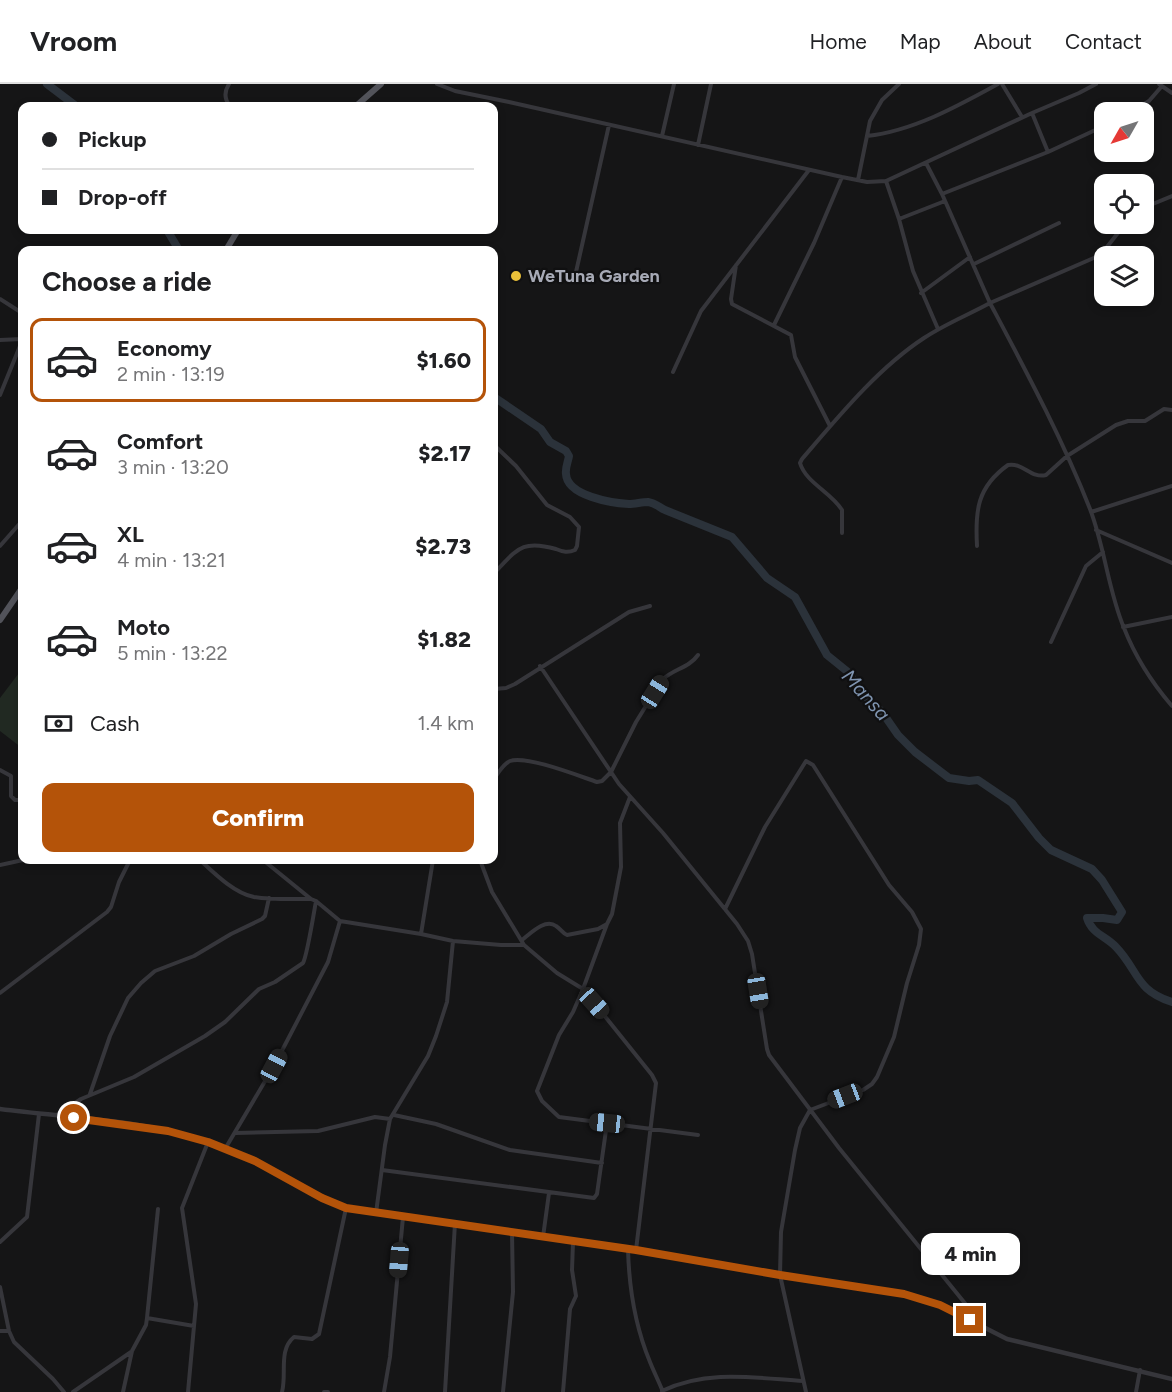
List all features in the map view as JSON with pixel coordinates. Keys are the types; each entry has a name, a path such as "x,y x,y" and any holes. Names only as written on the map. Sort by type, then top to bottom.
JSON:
{"main road":[{"path":"361,102 381,84"},
{"path":"0,620 18,594"}],"street":[{"path":"228,102 225,90 229,84"},
{"path":"437,84 454,91 808,170 858,180 886,181 1096,84"},
{"path":"662,136 674,84"},
{"path":"698,145 711,84"},
{"path":"858,180 870,121 876,108 899,84"},
{"path":"867,135 882,134 914,125 1000,84 1022,117"},
{"path":"1147,102 1160,85 1172,93"},
{"path":"1032,113 1048,152"},
{"path":"548,273 571,277 576,272 609,125"},
{"path":"942,194 1048,152 1094,131"},
{"path":"926,163 990,303 1051,419 1091,512 1123,627 1159,691 1172,706"},
{"path":"673,372 701,311 808,170"},
{"path":"774,326 814,243 842,177"},
{"path":"886,181 921,293 938,329"},
{"path":"1154,203 1172,196"},
{"path":"899,219 945,201"},
{"path":"974,264 1059,223"},
{"path":"842,533 842,510 829,494 814,483 800,463 830,426 894,361 938,329 990,303 1096,257 1118,234"},
{"path":"921,293 970,257"},
{"path":"736,264 731,294 732,304 791,335 795,357 830,426"},
{"path":"0,299 18,310"},
{"path":"0,340 18,340"},
{"path":"0,395 18,350"},
{"path":"977,546 977,507 985,489 1003,468 1018,464 1036,476 1046,476 1067,456 1116,425 1128,422 1142,423 1164,409 1172,410"},
{"path":"498,449 516,466 547,505 570,517 579,527 575,550 565,552 530,544 513,554 498,569"},
{"path":"1091,512 1172,486"},
{"path":"0,546 18,526"},
{"path":"1096,530 1172,563"},
{"path":"1051,642 1086,566 1103,552"},
{"path":"498,689 515,684 540,666 629,612 650,606"},
{"path":"1123,627 1172,617"},
{"path":"498,774 510,761 548,766 597,782 602,781 611,772 636,722 662,680 667,675 690,664 698,655"},
{"path":"540,666 630,798 663,833 744,935 752,954 766,1049 810,1110 986,1328"},
{"path":"725,909 765,827 806,761 813,765 889,885 919,922 921,929 919,945 894,1037 877,1077 863,1090 810,1110 800,1128 782,1232 780,1275 806,1392"},
{"path":"0,770 11,776 11,796 18,800"},
{"path":"630,798 620,823 621,867 612,914 606,924 583,989 559,1035 537,1091 542,1101 559,1117 698,1135"},
{"path":"0,865 18,861"},
{"path":"0,993 107,912 128,864"},
{"path":"205,864 245,894 269,898 314,900"},
{"path":"268,864 340,921 453,941 501,945 523,942 542,926 548,924 555,924 567,935 598,929 606,924"},
{"path":"421,934 432,864"},
{"path":"482,864 492,891 523,942 556,973 583,989 652,1074 656,1083 636,1250"},
{"path":"90,1095 117,1021 128,998 141,983 155,971 194,956 262,919 265,916 269,898"},
{"path":"56,1116 90,1095 134,1077 205,1036 225,1022 259,989 275,982 303,963 314,900"},
{"path":"225,1149 274,1066 328,962 340,921"},
{"path":"376,1213 390,1119 428,1056 436,1036 447,1002 453,941"},
{"path":"0,1108 159,1129 208,1142 261,1164 322,1198 346,1208 636,1250 904,1294 940,1305 1018,1342 1172,1378"},
{"path":"0,1242 27,1217 39,1114"},
{"path":"394,1114 436,1124 510,1150 602,1163"},
{"path":"235,1133 318,1131 375,1116 390,1119"},
{"path":"382,1170 594,1198 597,1194 607,1123"},
{"path":"188,1392 196,1304 182,1208 208,1142"},
{"path":"543,1237 549,1193"},
{"path":"282,1392 285,1382 284,1355 290,1341 294,1337 312,1339 319,1334 346,1208"},
{"path":"123,1392 132,1351 146,1325 158,1209"},
{"path":"384,1392 390,1357 403,1217"},
{"path":"445,1392 455,1223"},
{"path":"503,1392 513,1292 512,1232"},
{"path":"563,1392 570,1309 576,1296 572,1270 573,1242"},
{"path":"628,1249 629,1285 638,1328 663,1392 711,1377 736,1376 804,1382"},
{"path":"0,1287 9,1330 18,1348 48,1374 63,1392"},
{"path":"147,1318 194,1326"},
{"path":"0,1331 9,1330"},
{"path":"73,1392 132,1351"},
{"path":"1136,1392 1140,1370"}],"shaded area":[{"path":"18,674 18,745 0,731 0,698"}],"waterway":[{"name":"Mansa","path":"47,84 71,102"},
{"name":"Mansa","path":"169,234 177,246"},
{"name":"Mansa","path":"498,400 541,429 550,442 566,451 569,456 566,467 568,482 582,493 602,500 621,503 655,504 732,537 767,578 795,597 827,655 848,672 863,694 882,712 898,735 915,752 949,778 978,780 1012,803 1051,850 1092,869 1102,880 1122,912 1117,920 1087,918 1092,928 1116,947 1144,986 1172,1002"}],"place":[{"name":"WeTuna Garden","path":"516,276"}],"route":[{"path":"74,1118 187,1135 255,1161 322,1198 346,1208 636,1250 904,1294 940,1305 970,1320"}]}
